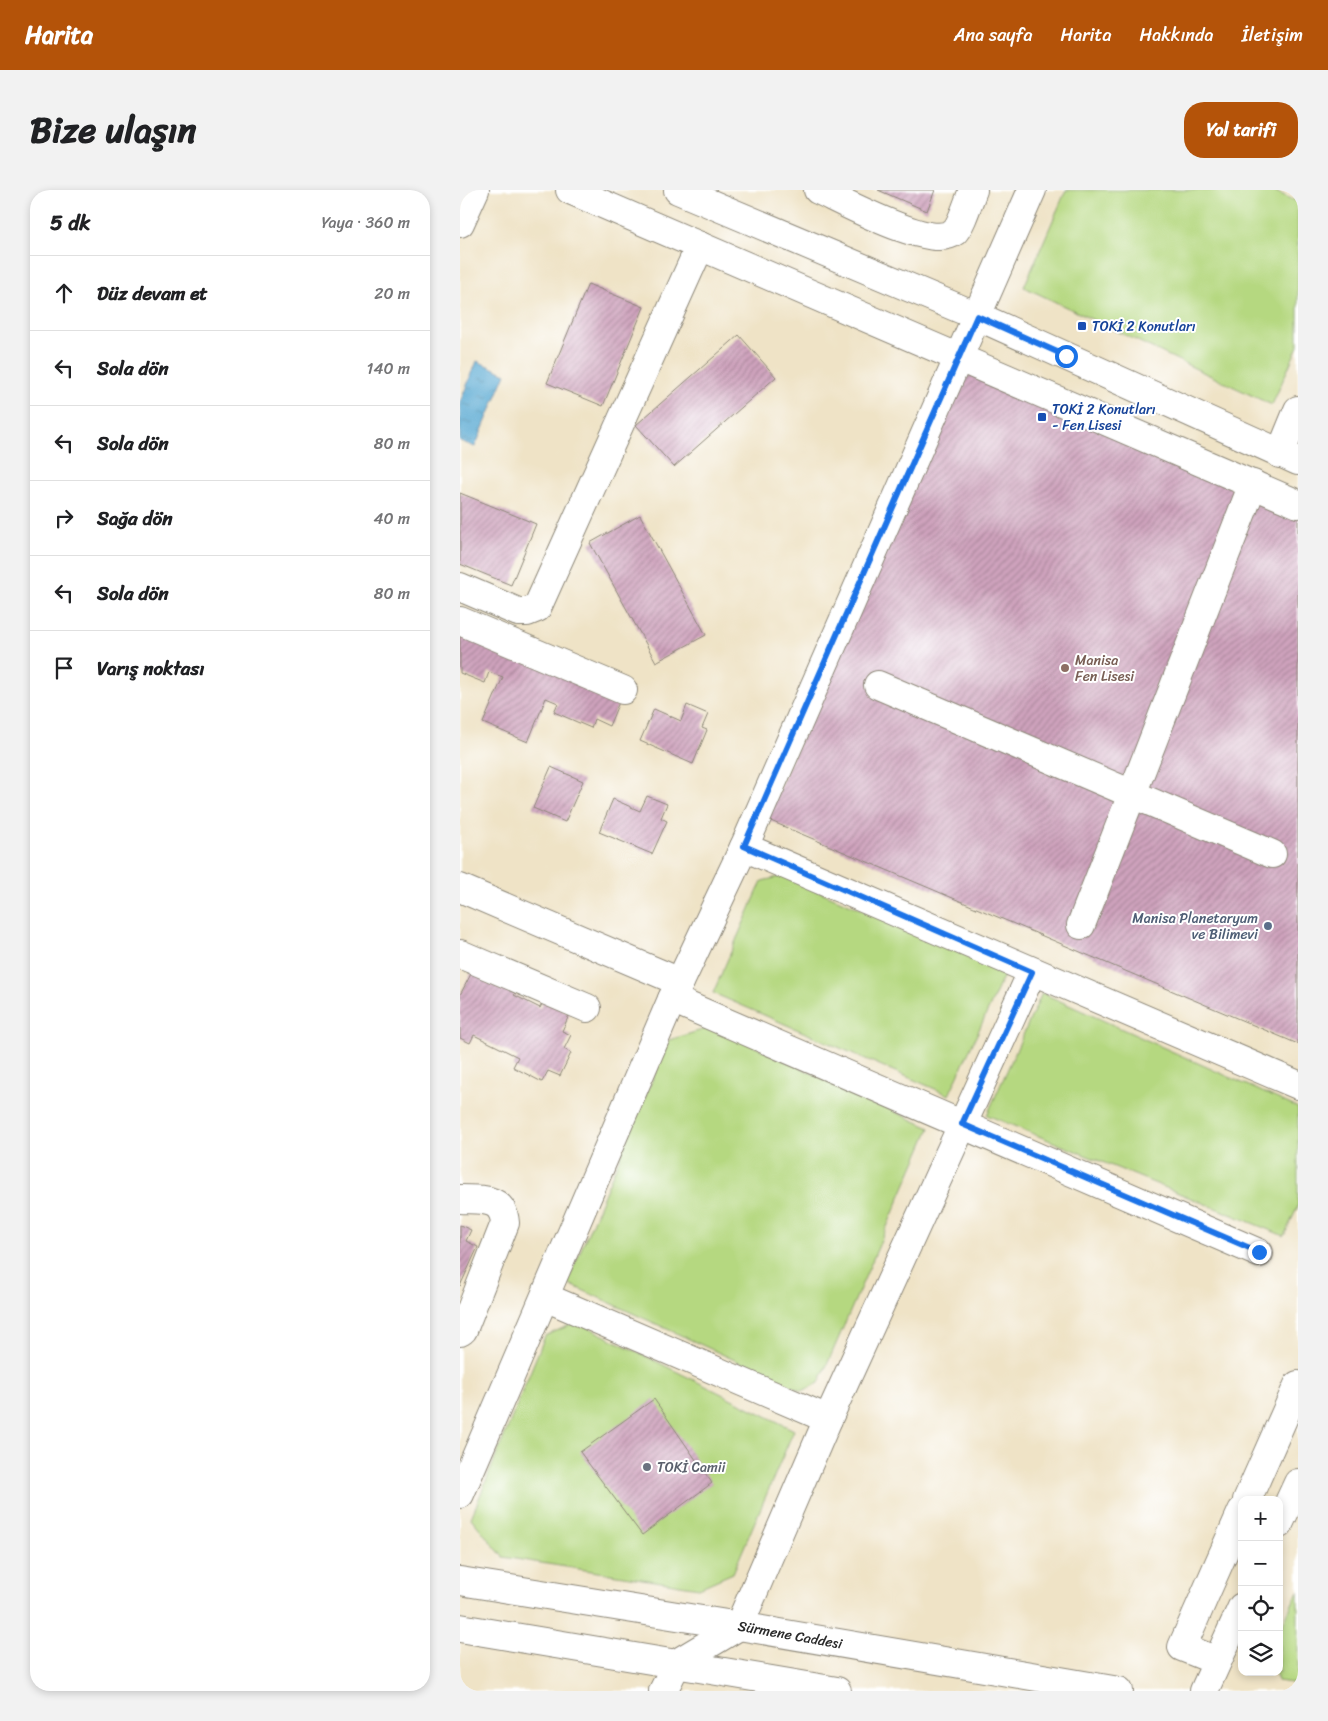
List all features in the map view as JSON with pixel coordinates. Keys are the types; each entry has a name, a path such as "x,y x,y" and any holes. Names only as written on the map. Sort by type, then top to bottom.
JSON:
{"street":[{"path":"460,224 475,190"},
{"path":"570,190 1298,504"},
{"path":"678,190 977,316 1289,457 1298,410"},
{"path":"818,190 911,232 946,237 956,230 973,190"},
{"path":"460,1494 676,991 744,846 1032,190"},
{"path":"460,587 518,612 527,612 537,608 700,246"},
{"path":"1081,925 1253,484"},
{"path":"460,621 624,690"},
{"path":"878,685 1272,854"},
{"path":"744,846 1032,972 1298,1085"},
{"path":"460,888 962,1124 1259,1252"},
{"path":"460,954 588,1008"},
{"path":"663,1691 677,1664 739,1626 828,1419 1032,972"},
{"path":"460,1199 486,1200 498,1204 504,1212 505,1223 463,1330 460,1332"},
{"path":"545,1297 828,1419"},
{"path":"1249,1496 1298,1385"},
{"path":"1283,1515 1298,1483"},
{"path":"1217,1661 1182,1647 1238,1520"},
{"name":"Sürmene Caddesi","path":"460,1581 739,1626 1119,1691"},
{"path":"1204,1691 1238,1616"},
{"path":"460,1628 838,1691"}],"green space":[{"path":"1066,190 1272,190 1298,202 1298,346 1272,405 1024,287"},
{"path":"783,876 1006,971 949,1095 713,993 762,881"},
{"path":"1042,993 1298,1108 1298,1206 1284,1236 987,1115"},
{"path":"712,1027 930,1128 819,1383 802,1391 567,1283 669,1040"},
{"path":"577,1322 794,1430 733,1573 699,1588 503,1557 471,1518 545,1336"},
{"path":"1298,1591 1298,1684 1278,1681 1276,1676 1283,1676 1283,1623"}],"water":[{"path":"477,361 506,374 475,447 460,441 460,402"}],"building":[{"path":"878,190 935,190 927,211"},
{"path":"588,284 644,307 603,406 547,383"},
{"path":"739,335 776,377 674,467 636,425"},
{"name":"Manisa Fen Lisesi","path":"960,368 1298,516 1298,1044 766,819"},
{"path":"460,493 536,524 511,585 460,564"},
{"path":"640,515 706,635 656,662 590,543"},
{"path":"460,626 622,695 609,726 594,719 591,728 554,712 558,703 546,698 528,742 483,723 503,677 489,672 485,683 460,673"},
{"path":"687,705 708,714 702,728 707,730 693,764 640,741 654,709 681,721"},
{"path":"551,767 583,781 565,822 533,808"},
{"path":"647,796 667,804 661,818 667,821 652,854 599,832 613,799 640,811"},
{"path":"472,972 519,986 514,995 540,1008 544,1000 570,1013 562,1031 571,1035 564,1049 571,1053 560,1076 548,1071 542,1082 513,1067 518,1057 474,1035 470,1043 460,1038 460,995"},
{"path":"460,1225 471,1230 466,1241 478,1247 460,1286"},
{"name":"TOKİ Camii","path":"654,1399 712,1483 642,1535 580,1452"}],"place":[{"name":"TOKİ 2 Konutları","path":"1082,326"},
{"name":"TOKİ 2 Konutları - Fen Lisesi","path":"1042,417"},
{"name":"Manisa Fen Lisesi","path":"1065,668"},
{"name":"Manisa Planetaryum ve Bilimevi","path":"1268,926"},
{"name":"TOKİ Camii","path":"647,1467"}],"route":[{"path":"1066,356 977,316 744,846 1032,972 962,1124 1259,1252"}]}
